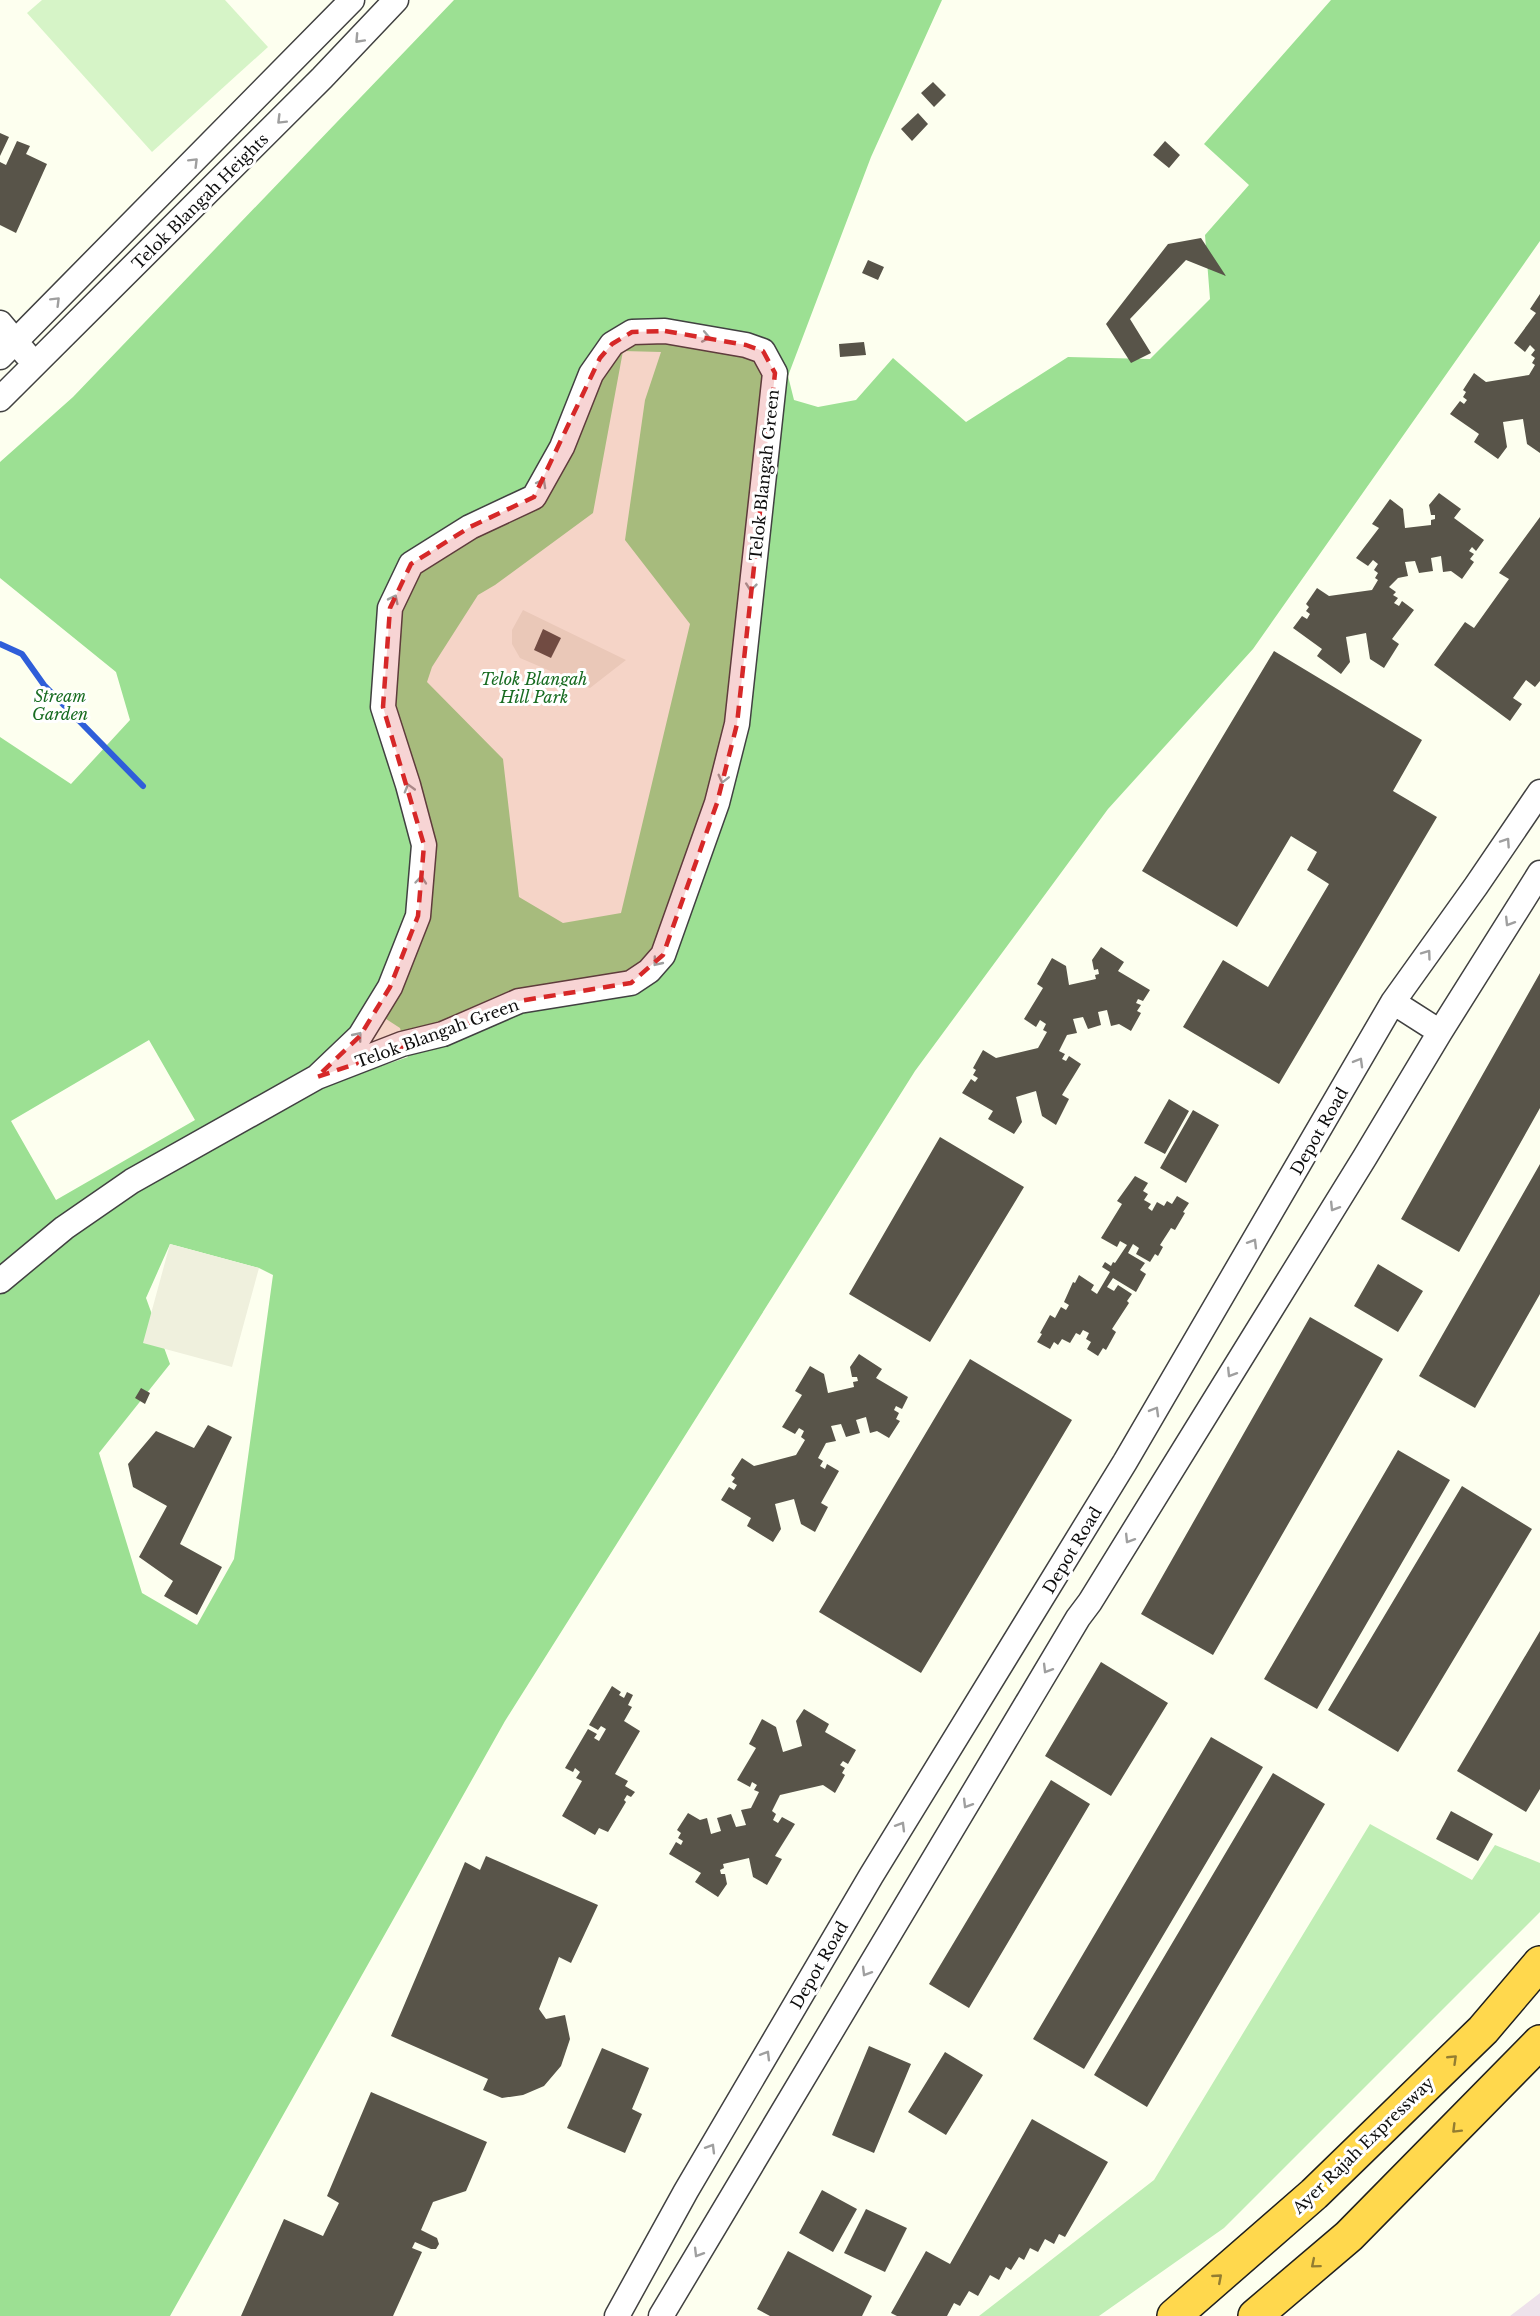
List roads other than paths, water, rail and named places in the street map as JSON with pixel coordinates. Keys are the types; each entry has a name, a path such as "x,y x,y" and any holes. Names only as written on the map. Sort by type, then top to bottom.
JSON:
{"highway":[{"name":"Ayer Rajah Expressway","path":"1174,2316 1314,2194 1483,2030 1540,1963"},
{"path":"1255,2316 1349,2236 1540,2042"}],"street":[{"name":"Telok Blangah Heights","path":"8,349 352,0"},
{"name":"Telok Blangah Heights","path":"0,399 322,78 396,0"},
{"path":"0,323 8,349 36,364"},
{"name":"Telok Blangah Green","path":"0,1281 64,1228 132,1181 317,1077 402,1044 443,1034 519,1001 631,983 649,971 663,955 717,803 737,724 775,373 763,351 746,345 665,331 632,332 612,344 591,374 562,447 534,498 470,527 411,564 390,608 383,707 424,845 418,916 390,987 360,1036 317,1077"},
{"name":"Depot Road","path":"617,2316 686,2191 871,1876 1125,1462 1393,1002 1540,792"},
{"path":"661,2316 1078,1618 1540,873"},
{"path":"1393,1002 1440,1032"}],"waterway":[{"path":"0,644 22,654 44,685 143,786"}],"park label":[{"name":"Telok Blangah Hill Park","path":"534,688"},
{"name":"Stream Garden","path":"60,705"}]}
